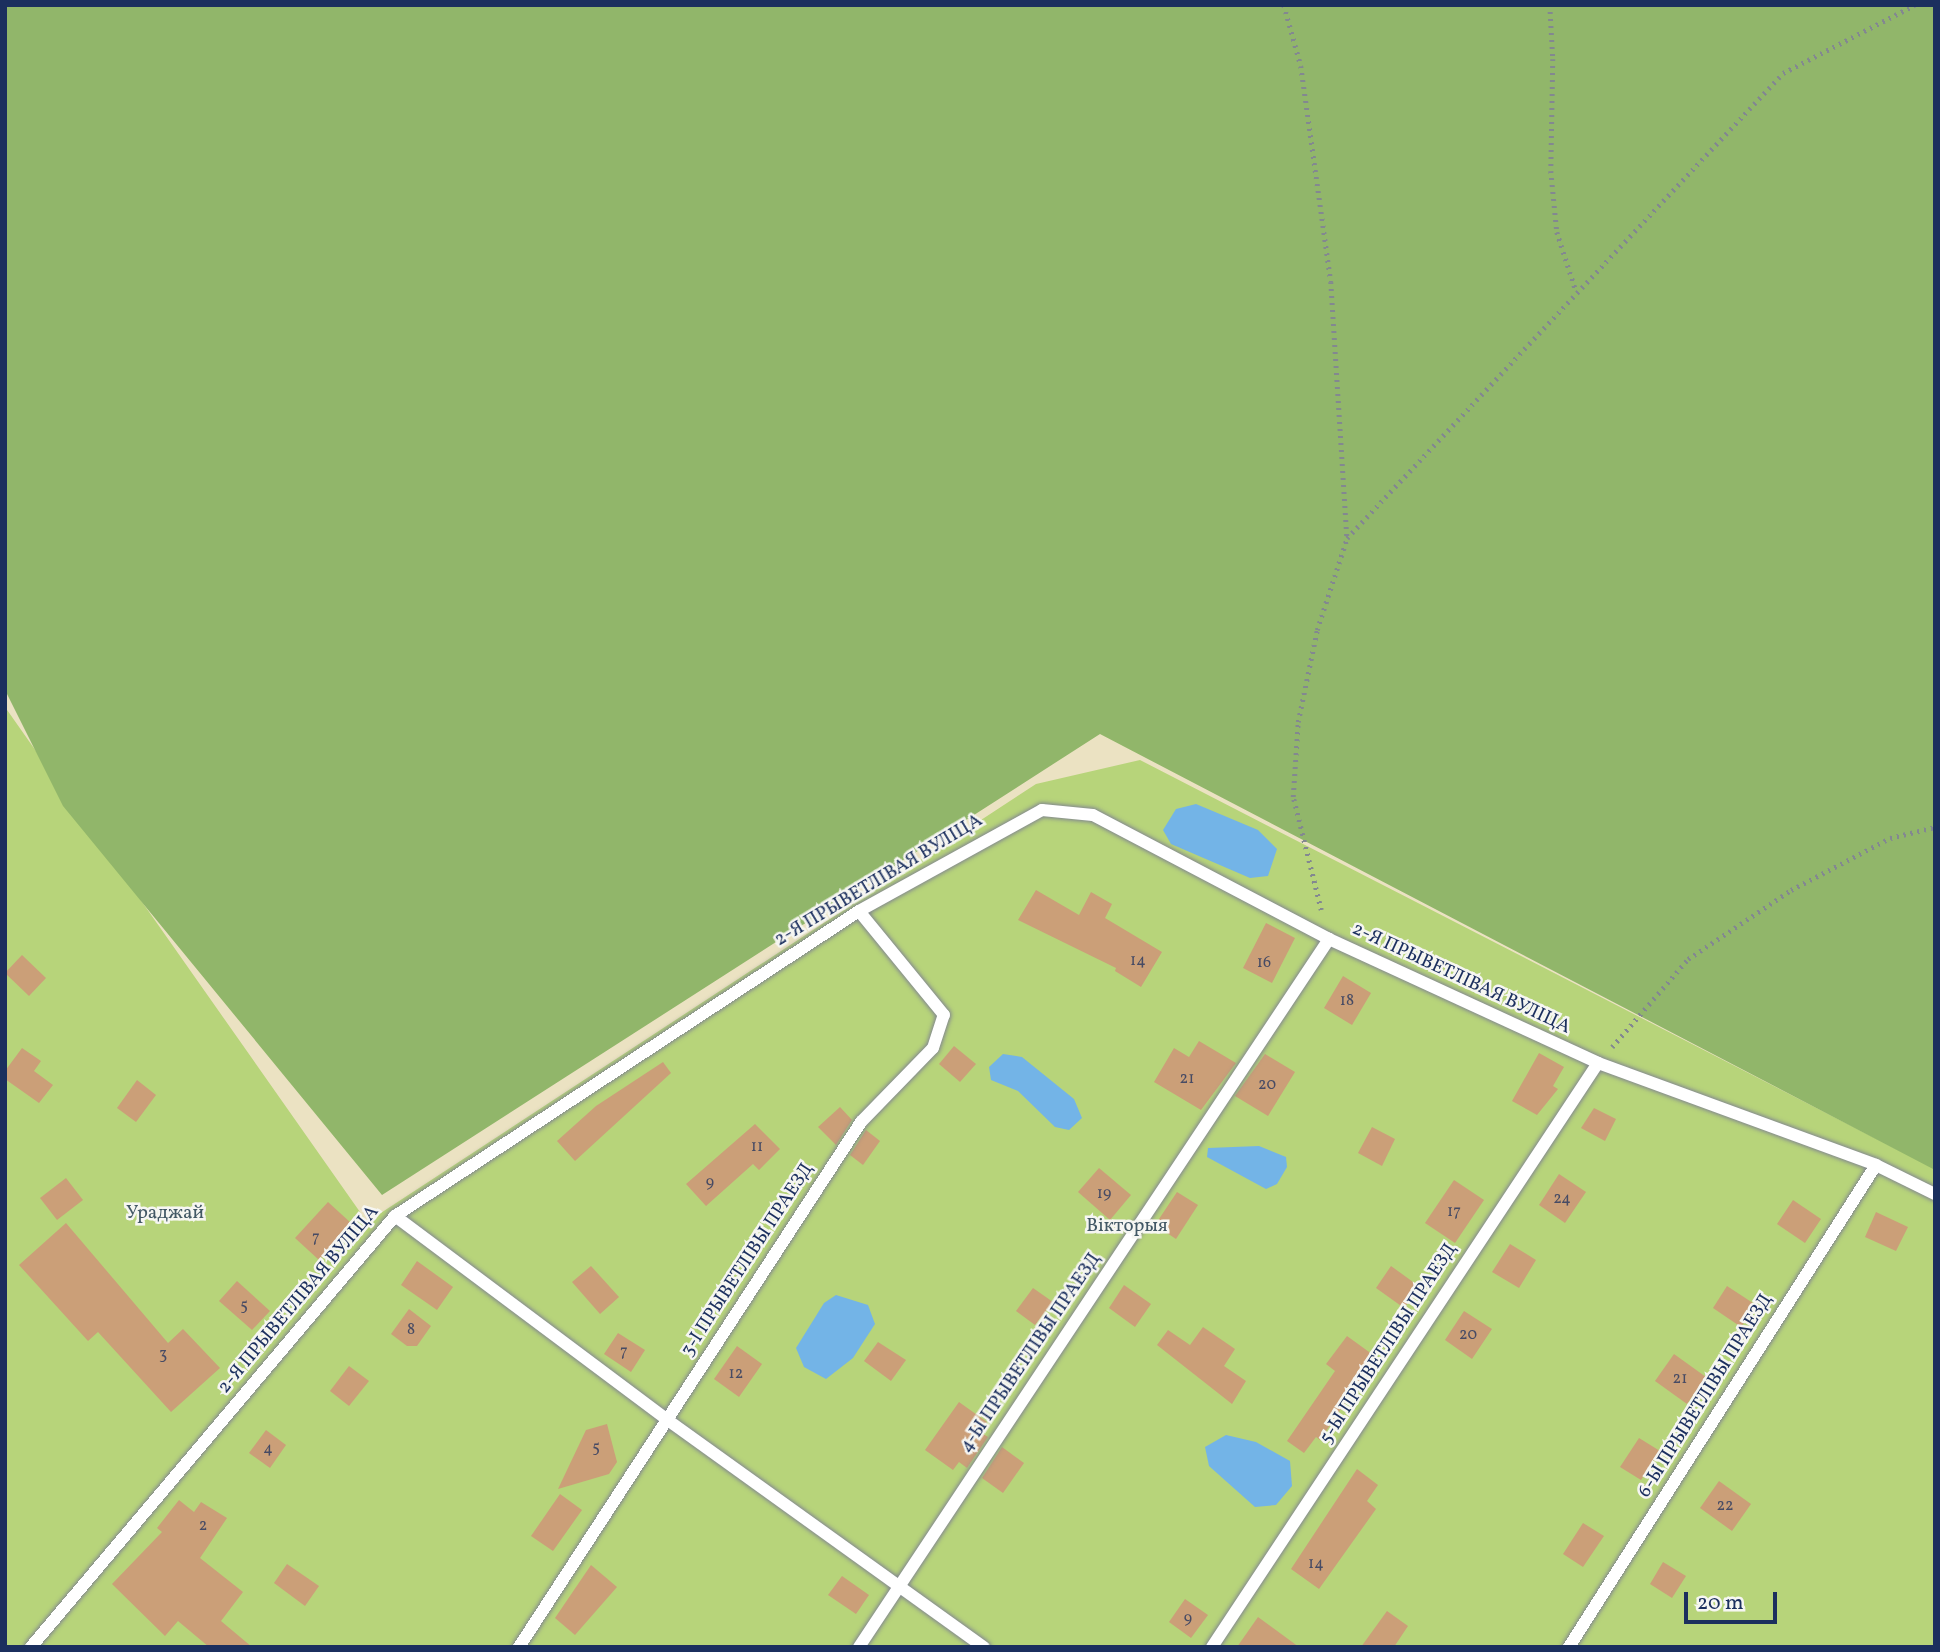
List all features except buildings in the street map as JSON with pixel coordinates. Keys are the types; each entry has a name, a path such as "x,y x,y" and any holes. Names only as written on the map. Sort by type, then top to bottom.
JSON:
{"lane":[{"name":"2-Я ПРЫВЕТЛІВАЯ ВУЛІЦА","path":"32,1647 395,1216 859,911 1042,810 1093,815 1329,939 1598,1063 1876,1165 1935,1194"},
{"name":"3-І ПРЫВЕТЛІВЫ ПРАЕЗД","path":"519,1647 669,1421 861,1122 933,1048 944,1015 859,911"},
{"name":"4-Ы ПРЫВЕТЛІВЫ ПРАЕЗД","path":"859,1647 1329,939"},
{"name":"5-Ы ПРЫВЕТЛІВЫ ПРАЕЗД","path":"1212,1647 1598,1063"},
{"name":"6-Ы ПРЫВЕТЛІВЫ ПРАЕЗД","path":"1569,1647 1876,1165"},
{"path":"395,1216 669,1421 898,1588 984,1647"}],"path":[{"path":"1283,5 1301,66 1331,282 1347,538 1317,630 1298,722 1293,797 1329,939"},
{"path":"1550,5 1553,59 1550,171 1557,232 1577,292"},
{"path":"1347,538 1783,73 1915,5"},
{"path":"1598,1063 1688,959 1791,890 1890,838 1935,827"}],"green space":[{"path":"5,5 1935,5 1935,1170 1100,734 382,1195 63,806 5,690"},
{"name":"Вікторыя","path":"5,707 367,1222 1036,784 1140,760 1935,1169 1935,1647 5,1647"}],"water":[{"path":"1196,804 1258,830 1277,849 1268,876 1250,878 1171,844 1163,830 1176,809"},
{"path":"1003,1054 1022,1057 1074,1099 1082,1118 1069,1130 1055,1127 1018,1091 991,1080 989,1067"},
{"path":"1259,1146 1286,1157 1287,1167 1277,1184 1266,1189 1207,1157 1208,1148"},
{"path":"836,1295 868,1305 875,1324 853,1358 826,1379 804,1367 796,1348 824,1303"},
{"path":"1226,1435 1256,1442 1290,1461 1292,1486 1276,1505 1255,1507 1209,1466 1205,1447"}],"park label":[{"name":"Ураджай","path":"165,1214"}]}
